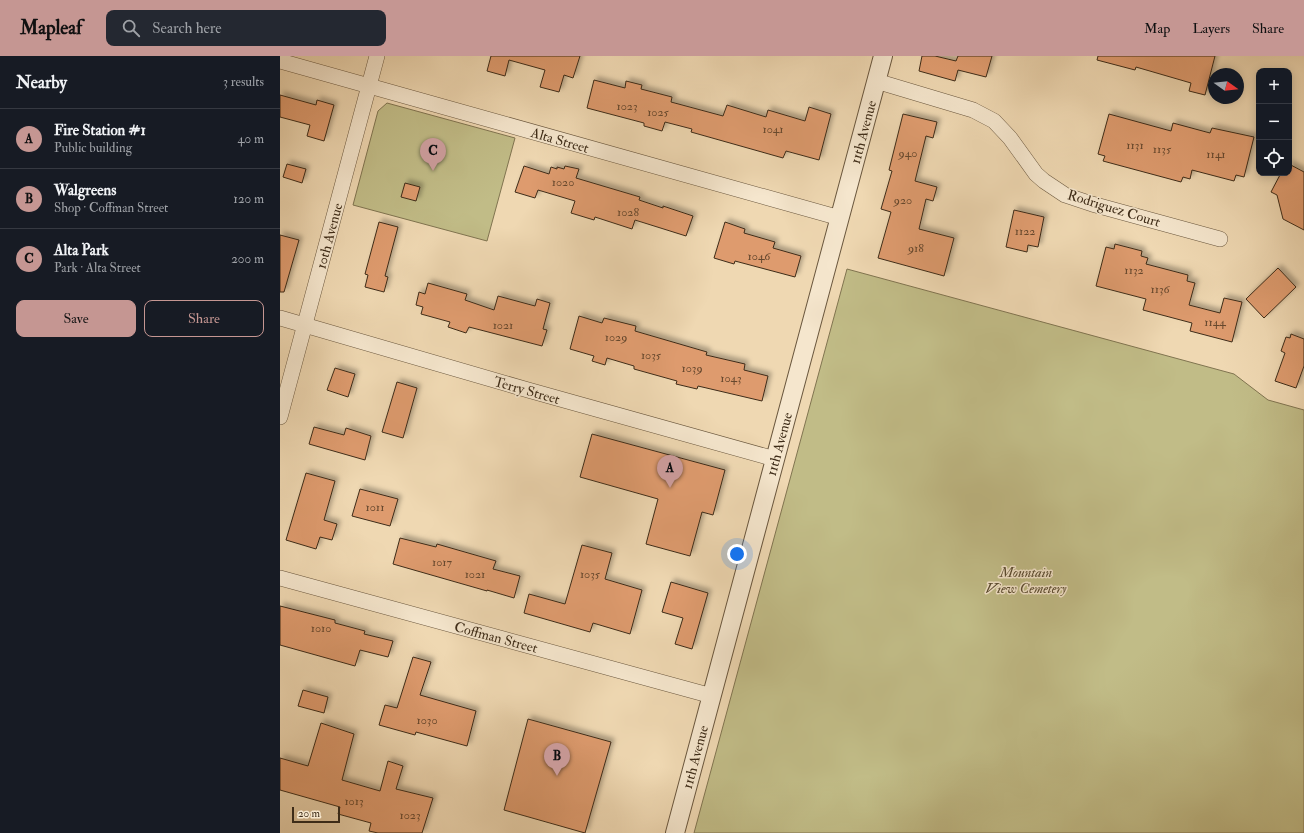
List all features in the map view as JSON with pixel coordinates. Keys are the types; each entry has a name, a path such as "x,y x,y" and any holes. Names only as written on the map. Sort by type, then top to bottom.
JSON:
{"street":[{"name":"10th Avenue","path":"280,417 377,56"},
{"name":"11th Avenue","path":"675,833 883,56"},
{"name":"Alta Street","path":"280,61 840,218"},
{"name":"Rodriguez Court","path":"876,81 973,110 994,121 1010,138 1036,174 1065,195 1092,204 1220,239"},
{"name":"Terry Street","path":"280,318 528,390 775,459"},
{"name":"Coffman Street","path":"280,578 712,696"}],"green space":[{"path":"387,103 515,138 487,241 353,205 378,111"},
{"name":"Mountain View Cemetery","path":"847,269 1234,374 1268,400 1304,410 1304,833 694,833"}],"building":[{"path":"491,56 580,56 573,78 564,75 559,92 540,87 545,70 509,60 505,76 487,71"},
{"path":"922,56 935,56 956,61 958,56 992,56 986,77 958,70 955,81 919,71"},
{"path":"1098,56 1215,56 1212,68 1208,68 1208,83 1205,95 1189,91 1191,83 1136,67 1135,70 1097,60"},
{"path":"594,80 625,88 626,81 642,85 641,89 672,97 671,102 723,116 727,105 766,117 768,110 805,121 809,107 831,114 819,160 786,151 783,158 691,132 692,129 665,122 662,131 644,126 644,123 587,108"},
{"path":"280,95 316,105 317,100 334,105 324,141 307,136 310,125 280,117"},
{"path":"903,114 937,122 933,138 926,136 915,181 937,187 933,201 926,199 919,229 954,238 944,276 878,258 891,212 881,209 892,171 889,170"},
{"path":"1109,114 1171,131 1173,123 1210,133 1212,128 1254,137 1244,177 1236,175 1234,181 1192,170 1190,179 1183,177 1181,182 1103,161 1105,156 1098,154"},
{"path":"287,164 306,169 302,183 283,177"},
{"path":"524,166 549,174 551,167 564,169 565,166 579,169 576,178 640,197 639,200 693,216 686,236 635,220 632,229 595,217 594,220 571,213 575,201 538,190 535,198 515,192"},
{"path":"1292,166 1304,172 1304,230 1283,219 1277,195 1271,192 1279,176 1292,176"},
{"path":"405,183 420,187 416,201 401,197"},
{"path":"1014,210 1044,217 1038,247 1028,245 1027,252 1006,247"},
{"path":"379,222 398,227 385,276 388,277 384,292 365,287 368,275 365,274"},
{"path":"725,222 745,229 744,233 775,242 773,248 801,256 795,277 735,261 734,264 714,258"},
{"path":"280,235 299,240 284,292 280,292"},
{"path":"1115,244 1142,251 1141,256 1148,258 1146,264 1188,275 1187,281 1195,283 1189,305 1220,313 1224,298 1242,302 1232,342 1190,331 1192,323 1143,310 1146,299 1096,286 1106,247 1114,249"},
{"path":"1278,268 1296,287 1264,318 1246,299"},
{"path":"428,283 467,294 465,300 494,310 498,296 535,306 537,299 550,303 543,329 547,330 542,346 469,327 466,333 448,327 450,322 421,314 423,307 416,305 419,292 425,294"},
{"path":"579,316 602,323 604,318 636,326 635,331 707,352 706,355 745,364 744,370 768,376 762,401 698,386 697,389 676,384 677,381 634,369 634,366 607,358 605,365 592,361 594,356 570,349"},
{"path":"1291,334 1304,339 1304,366 1296,388 1275,381 1285,353 1281,351 1286,337 1290,338"},
{"path":"335,368 355,374 348,397 327,390"},
{"path":"397,382 417,388 403,438 382,432"},
{"path":"314,427 344,435 346,428 371,436 365,460 309,444"},
{"path":"592,434 725,470 713,515 702,512 690,556 646,544 658,499 580,477"},
{"path":"306,473 335,481 324,520 337,524 332,540 320,537 316,549 286,540"},
{"path":"360,489 398,499 390,526 352,516"},
{"path":"400,538 436,547 437,544 496,561 493,569 520,576 514,598 393,564"},
{"path":"582,545 612,553 605,579 642,590 630,634 593,623 590,632 524,613 529,594 565,604"},
{"path":"671,582 708,593 692,649 675,644 683,618 662,612"},
{"path":"280,606 335,620 335,623 365,631 364,634 393,641 388,657 360,650 355,666 280,645"},
{"path":"413,657 431,662 420,695 476,711 467,746 416,732 415,735 379,725 385,705 397,708"},
{"path":"303,690 328,697 324,713 298,706"},
{"path":"528,719 611,742 585,833 504,810"},
{"path":"321,723 354,734 342,780 380,791 388,761 403,766 396,789 433,798 422,833 378,833 369,831 371,823 338,814 340,807 280,790 280,758 308,766"}],"place":[{"name":"Alta Park","path":"433,171"},
{"name":"Fire Station #1","path":"670,488"},
{"name":"Walgreens","path":"557,776"}]}
